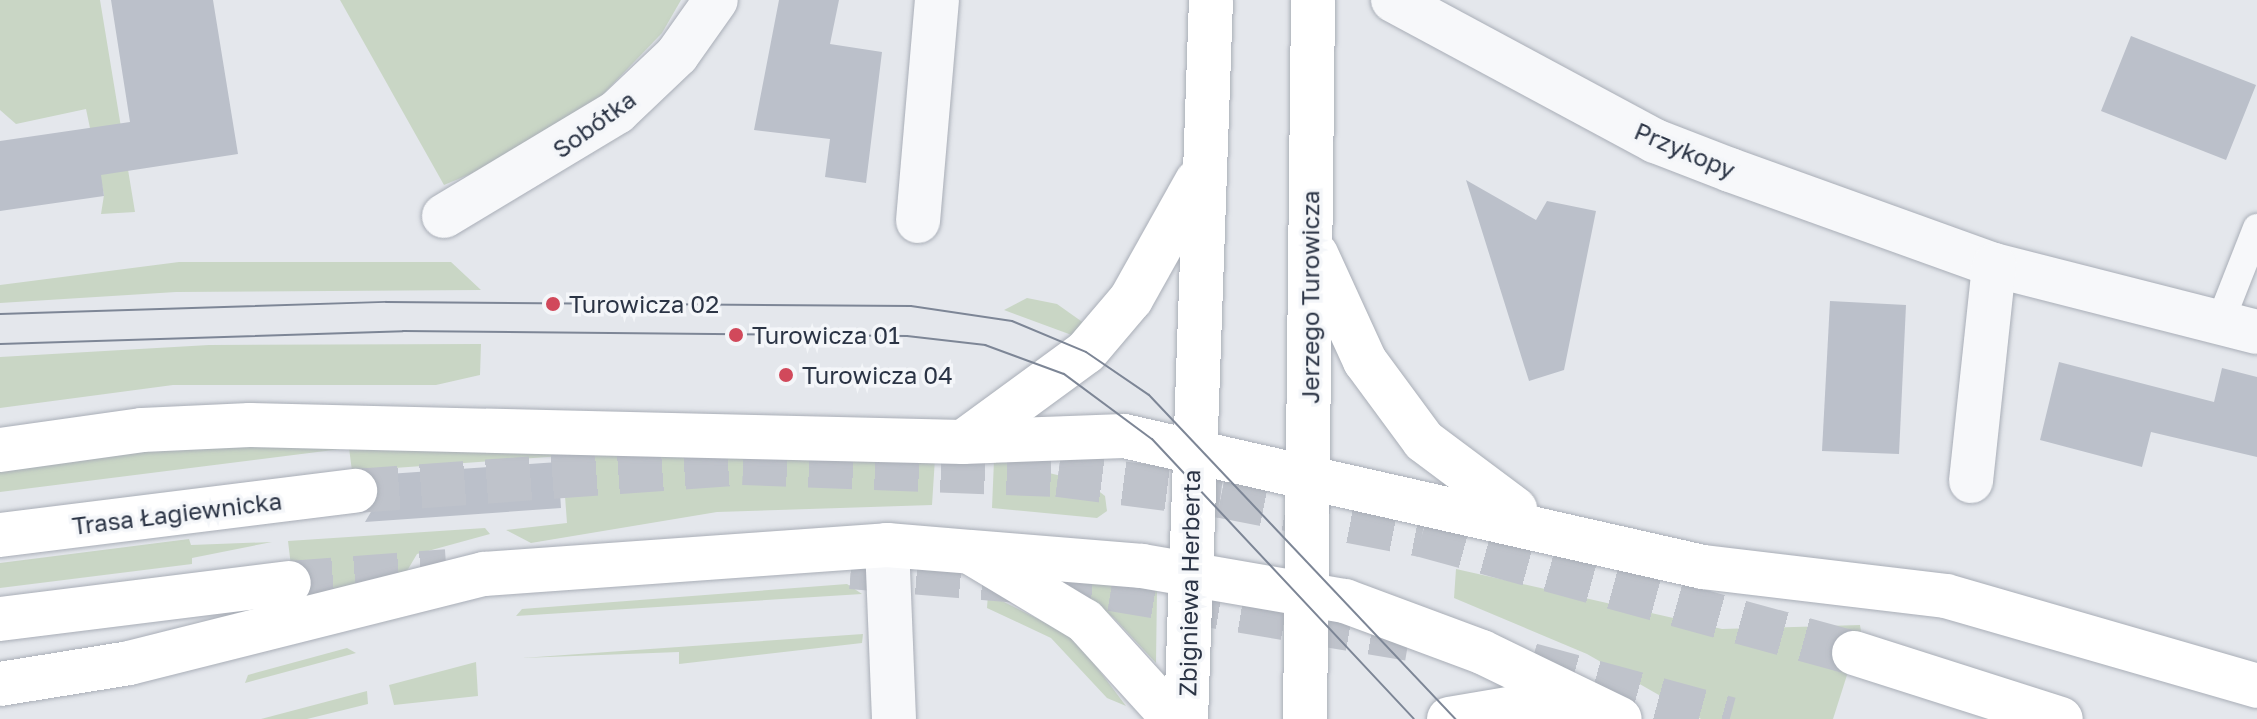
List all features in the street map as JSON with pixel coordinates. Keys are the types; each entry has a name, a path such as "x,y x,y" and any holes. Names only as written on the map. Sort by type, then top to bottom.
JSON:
{"main road":[{"path":"1193,447 1211,0"},
{"name":"Jerzego Turowicza","path":"1307,594 1313,0"},
{"path":"963,442 1086,352 1131,299 1204,168"},
{"path":"1310,240 1365,361 1424,441 1492,497 1578,537"},
{"path":"0,450 142,430 250,425 963,442 1124,436 1193,447 1308,473 1703,567 1946,596 2257,686"},
{"name":"Zbigniewa Herberta","path":"1186,719 1193,447"},
{"name":"Trasa Łagiewnicka","path":"0,535 355,491"},
{"path":"0,684 129,663 484,574 887,545 958,547 1190,574 1307,594 1433,631 1620,719"},
{"path":"958,547 1085,621 1174,719"},
{"path":"0,619 289,583"},
{"path":"1305,719 1307,594"},
{"path":"1854,653 2061,719"},
{"path":"1449,719 1532,705 1574,706 1620,719"}],"street":[{"name":"Sobótka","path":"444,216 617,112 677,55 716,0"},
{"path":"918,221 937,0"},
{"name":"Przykopy","path":"1393,0 1655,141 1994,265 2238,327"},
{"path":"1971,481 1994,265"},
{"path":"887,545 894,719"}],"lane":[{"path":"2238,327 2257,228"}],"green space":[{"path":"0,0 100,0 135,212 101,214 104,195 86,109 16,124 0,110"},
{"path":"340,0 681,0 662,33 585,113 511,157 444,185"},
{"path":"179,262 451,262 481,290 176,292 0,303 0,285"},
{"path":"1027,298 1057,304 1088,326 1077,337 1004,310"},
{"path":"481,344 480,375 436,385 173,385 0,408 0,357 209,345"},
{"path":"161,444 935,458 932,505 717,512 531,543 506,530 567,523 562,456 352,471 349,448 0,492 0,466"},
{"path":"994,460 1087,482 1105,496 1107,511 1097,518 992,508"},
{"path":"485,528 490,534 417,554 404,576 296,608 288,541"},
{"path":"189,539 191,545 272,542 192,558 192,564 0,588 0,563"},
{"path":"1456,569 1722,629 1860,625 1861,631 1833,719 1701,719 1587,654 1454,598"},
{"path":"1060,574 1157,590 1156,663 1114,618"},
{"path":"847,584 862,594 516,616 522,609"},
{"path":"988,594 1074,637 1126,706 1107,698 1051,638 987,608"},
{"path":"863,634 862,643 679,664 679,652 522,658"},
{"path":"347,648 356,653 245,683 248,675"},
{"path":"476,662 478,696 394,705 389,685"},
{"path":"367,691 368,704 307,719 261,719"}],"building":[{"path":"111,0 213,0 238,154 101,175 104,196 0,211 0,141 130,122"},
{"path":"779,0 839,0 830,44 882,52 866,183 825,177 830,139 754,130"},
{"path":"2131,36 2256,85 2226,160 2101,111"},
{"path":"1466,180 1536,220 1547,201 1596,211 1564,370 1529,381"},
{"path":"1830,301 1906,305 1899,454 1822,451"},
{"path":"2059,362 2214,402 2222,368 2257,377 2257,457 2151,432 2142,467 2040,440"},
{"path":"558,462 561,508 365,522 378,500 374,475"}],"tunnel":[{"path":"355,491 743,463 1058,475 1221,496 1422,535 1854,653"},
{"path":"851,567 1111,589 1409,639"},
{"path":"289,583 447,571"},
{"path":"1531,665 1730,719"}],"tram line":[{"path":"0,314 386,302 911,306 1012,321 1086,352 1149,395 1455,719"},
{"path":"0,344 403,331 907,336 985,345 1064,374 1152,439 1414,719"}],"place":[{"name":"Turowicza 02","path":"553,304"},
{"name":"Turowicza 01","path":"736,335"},
{"name":"Turowicza 04","path":"786,375"}]}
